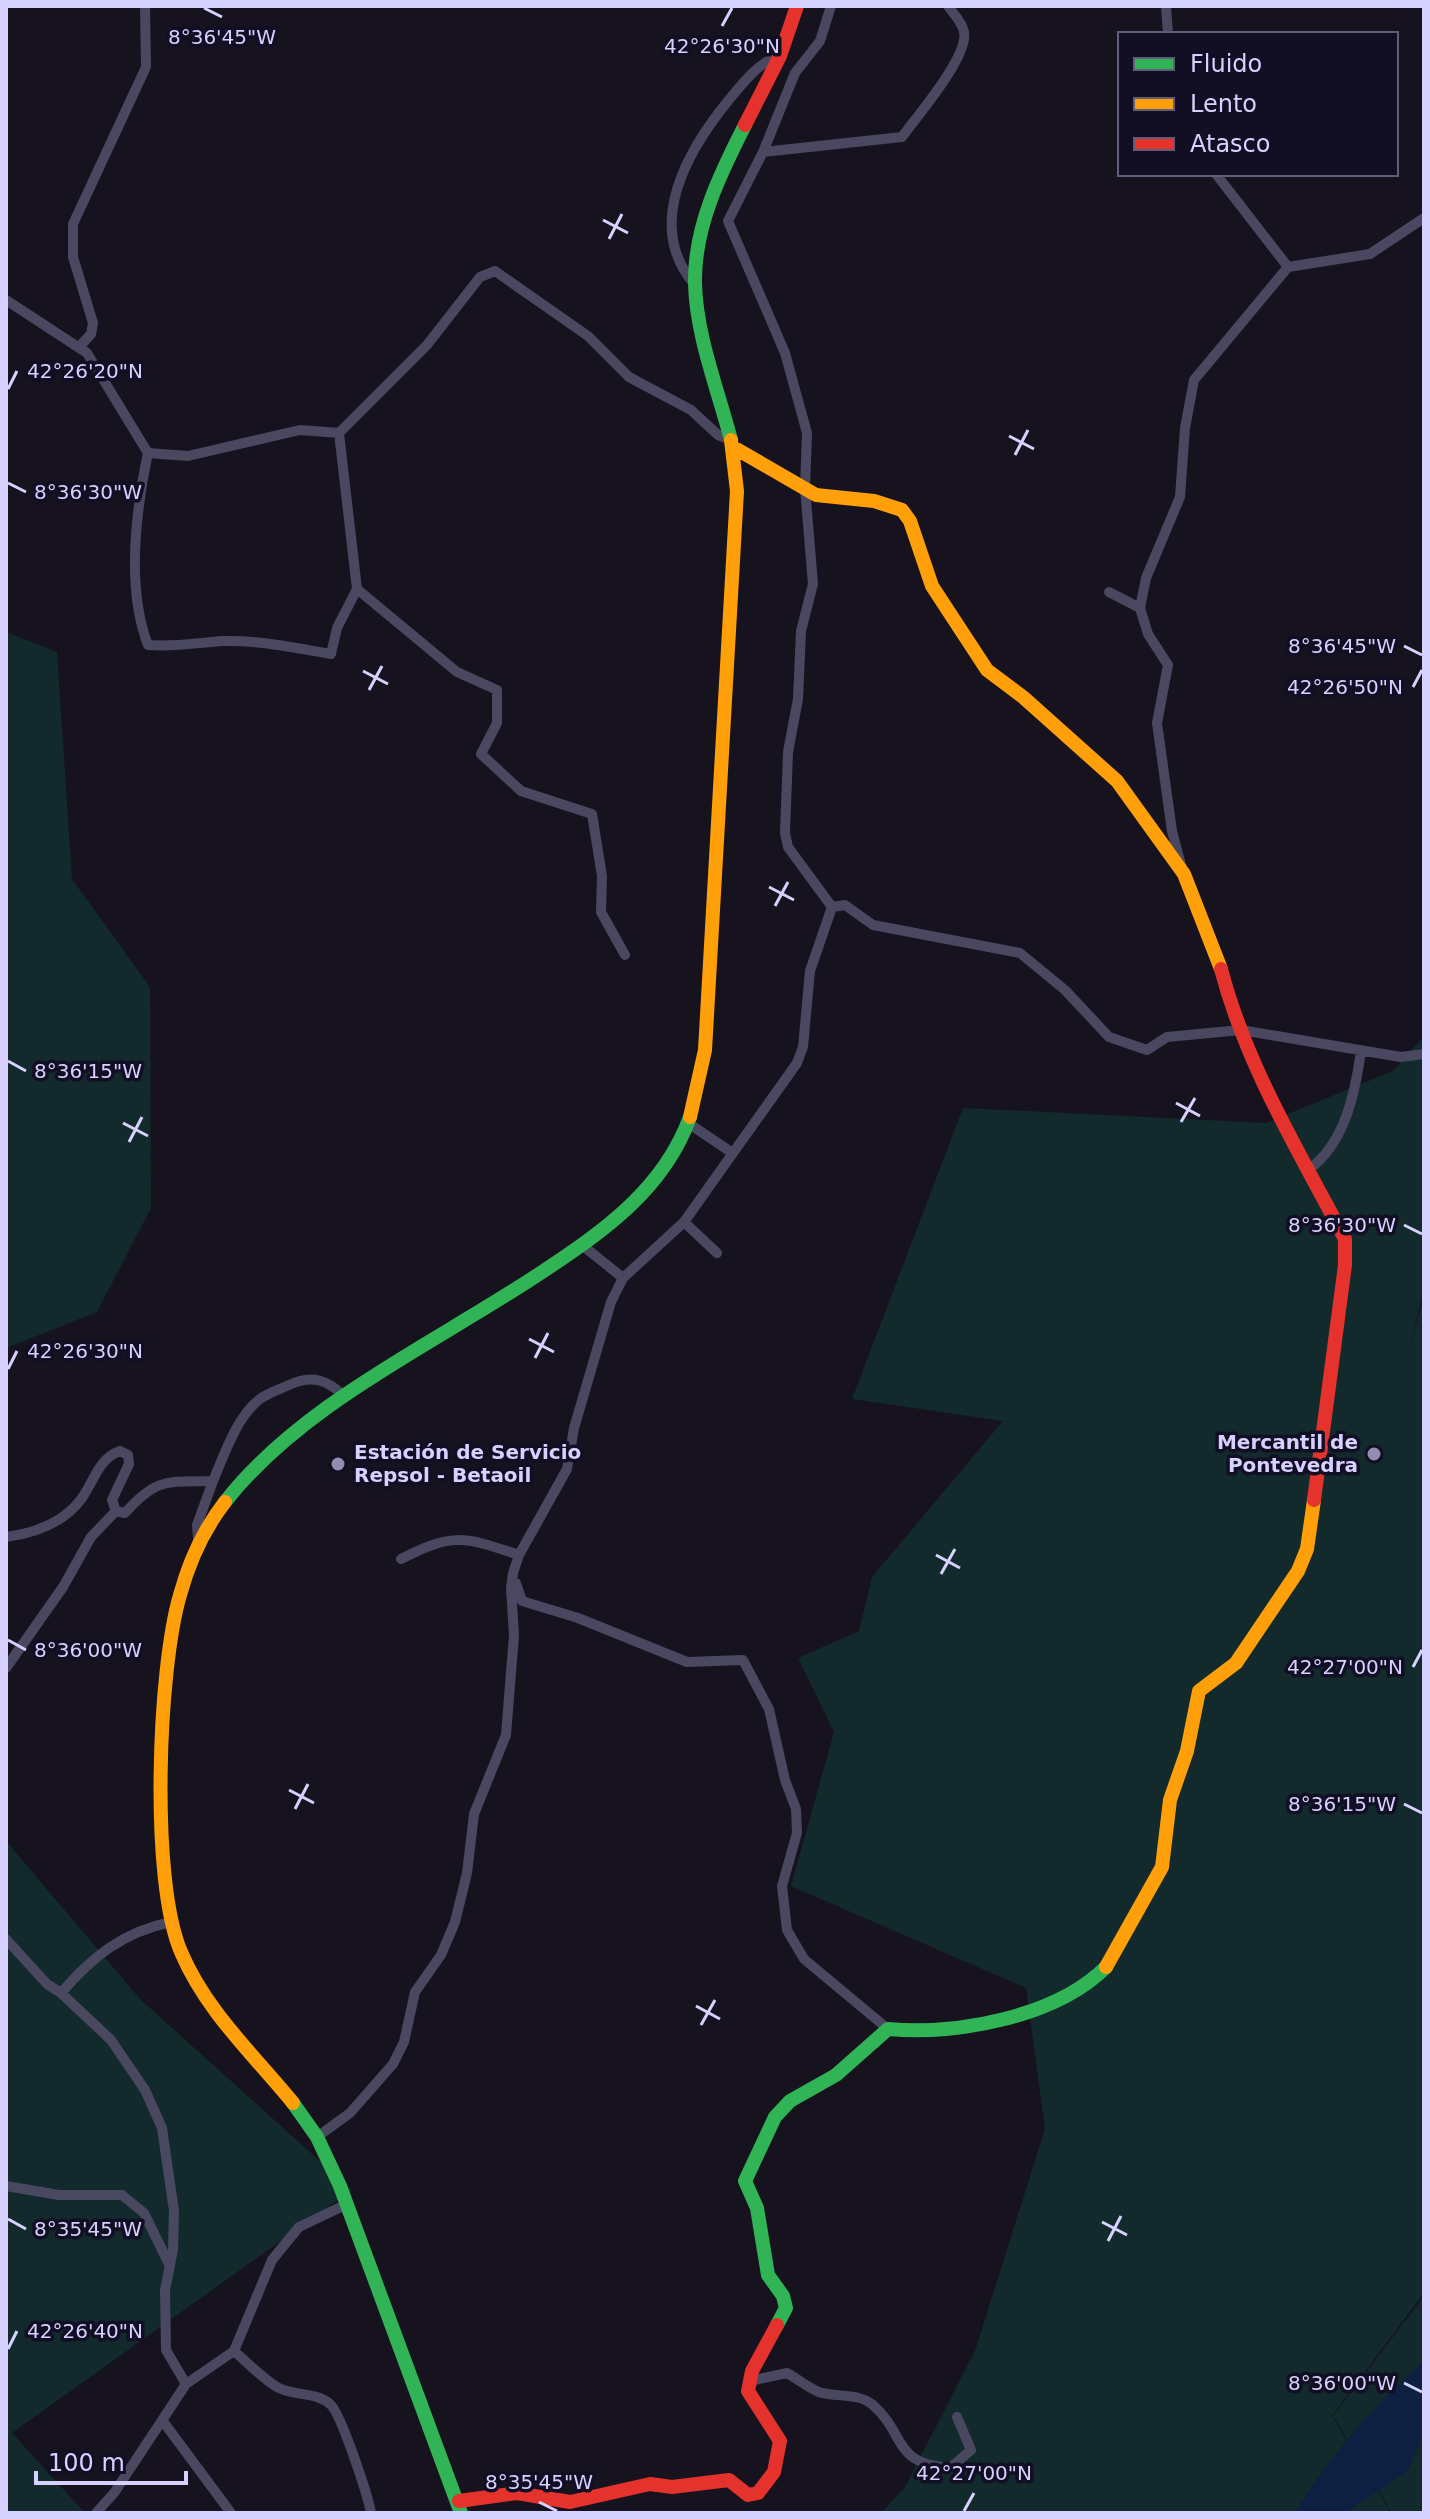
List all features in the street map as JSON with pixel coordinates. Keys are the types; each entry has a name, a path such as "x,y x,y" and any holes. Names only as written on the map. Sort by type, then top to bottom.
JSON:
{"main road":[{"path":"732,444 816,495 874,501 902,510 910,521 932,586 987,670 1023,697 1117,781 1184,874 1214,944 1230,1004 1265,1088 1345,1239 1345,1265 1307,1549 1298,1571 1236,1663 1199,1691 1187,1751 1170,1800 1162,1867 1111,1962 1094,1979 1062,2000 1022,2016 913,2031 888,2029 836,2075 790,2101 775,2117 749,2168 745,2181 757,2208 768,2275 783,2296 786,2308 752,2371 748,2391 754,2405 780,2441 774,2472 758,2493 748,2495 729,2480 672,2487 650,2484 570,2502 517,2493 460,2507 317,2137 200,1993 171,1922 162,1817 163,1689 171,1622 198,1539 223,1500 278,1446 345,1397 442,1338 582,1245 634,1205 669,1162 695,1109 705,1050 737,491 732,444 707,352 695,284 700,237 717,179 780,56 797,6"}],"street":[{"path":"94,362 93,323 73,257 73,224 146,67 145,6"},
{"path":"831,6 820,41 795,73 763,152 728,221 785,353 807,433 805,488 813,584 801,631 798,699 788,752 785,833 788,847 832,907"},
{"path":"763,152 902,137 942,79 954,71 964,46 964,30 948,6"},
{"path":"1166,6 1168,32"},
{"path":"695,284 683,271 677,251 673,193 686,161 723,106 766,60 780,56"},
{"path":"1218,176 1288,267"},
{"path":"1184,874 1172,831 1157,723 1168,665 1148,634 1140,608 1146,578 1180,497 1185,428 1194,380 1288,267 1370,254 1424,218"},
{"path":"148,453 188,456 300,430 339,433 427,345 480,277 495,271 588,336 629,377 691,410 732,444"},
{"path":"6,300 80,346 94,362 148,453 135,515 140,626 148,645 181,647 224,641 331,654 337,628 357,589 339,433"},
{"path":"80,346 91,334 93,323"},
{"path":"357,589 457,672 497,690 497,723 481,754 521,791 592,814 602,876 601,912 625,955"},
{"path":"1109,592 1140,608"},
{"path":"832,907 845,905 873,925 1020,953 1065,990 1109,1037 1147,1050 1167,1037 1241,1030 1401,1057 1422,1056"},
{"path":"317,2137 350,2113 393,2064 404,2042 415,1992 441,1955 455,1922 467,1873 474,1814 506,1735 514,1635 513,1573 519,1555 567,1469 574,1428 602,1329 623,1278 684,1222 797,1063 803,1047 810,971 832,907"},
{"path":"1308,1170 1332,1145 1355,1093 1361,1051"},
{"path":"688,1123 731,1152"},
{"path":"684,1222 717,1253"},
{"path":"582,1245 623,1278"},
{"path":"198,1539 197,1525 213,1481 233,1436 259,1400 296,1382 318,1378 330,1383 345,1397"},
{"path":"6,1537 26,1535 60,1521 82,1499 105,1460 120,1451 128,1455 129,1464 112,1500 116,1511"},
{"path":"116,1511 125,1513 147,1489 166,1483 213,1481"},
{"path":"6,1668 63,1587 91,1537 116,1511"},
{"path":"401,1559 456,1538 470,1539 519,1555"},
{"path":"513,1573 519,1599 527,1604 578,1618 687,1662 743,1660 769,1709 785,1780 796,1809 797,1833 782,1886 787,1930 804,1959 888,2029"},
{"path":"61,1993 84,1967 118,1940 171,1922"},
{"path":"6,1939 47,1984 61,1993 111,2040 145,2090 162,2128 174,2211 165,2290 166,2350 186,2384"},
{"path":"6,2186 59,2195 102,2192 122,2195 144,2213 169,2264"},
{"path":"103,2511 186,2384 234,2351 272,2260 299,2227 345,2205"},
{"path":"234,2351 279,2388 328,2401 341,2415 350,2453 368,2491 371,2513"},
{"path":"750,2381 787,2373 815,2391 858,2397 872,2404 899,2445 928,2466 950,2468 971,2450 957,2417"},
{"path":"162,2420 231,2513"}],"green space":[{"path":"6,632 57,652 72,879 150,987 151,1208 97,1312 6,1348"},
{"path":"1424,1036 1424,1289 1409,1349 1424,1295 1424,2293 1332,2416 1391,2513 881,2513 905,2487 975,2351 1045,2129 1026,1988 791,1886 834,1732 798,1658 859,1631 872,1577 1003,1421 852,1399 963,1108 1266,1123 1393,1071"},
{"path":"6,1841 140,1999 352,2190 12,2433 85,2513 6,2513"},
{"path":"1424,2296 1424,2511 1392,2513 1333,2416"}],"water":[{"path":"1424,2361 1424,2433 1407,2472 1345,2513 1294,2513 1353,2432"}],"traffic: fast":[{"path":"731,440 708,362 695,283 699,242 710,201 745,125"},
{"path":"225,1502 257,1466 332,1404 502,1298 609,1224 630,1206 665,1166 690,1117"},
{"path":"777,2325 786,2308 783,2296 768,2275 757,2208 745,2181 775,2117 790,2101 836,2075 888,2029 945,2029 1004,2019 1061,1999 1106,1967"},
{"path":"293,2103 317,2137 340,2186 461,2513"}],"traffic: slow":[{"path":"690,1117 705,1050 737,491 731,440"},
{"path":"733,447 816,495 874,501 902,510 910,521 932,586 987,670 1023,697 1117,781 1184,874 1221,969"},
{"path":"1106,1967 1162,1867 1170,1800 1187,1751 1199,1691 1236,1663 1298,1571 1307,1549 1314,1500"},
{"path":"225,1502 210,1523 193,1558 172,1629 162,1722 161,1827 165,1876 171,1919 191,1973 231,2031 293,2103"}],"traffic: jam":[{"path":"745,125 780,56 797,6"},
{"path":"1221,969 1259,1074 1345,1239 1345,1265 1314,1500"},
{"path":"459,2501 517,2493 570,2502 650,2484 672,2487 729,2480 748,2495 758,2493 774,2472 780,2441 748,2391 752,2371 777,2325"}],"place":[{"name":"Mercantil de Pontevedra","path":"1374,1454"},
{"name":"Estación de Servicio Repsol - Betaoil","path":"338,1464"}]}
